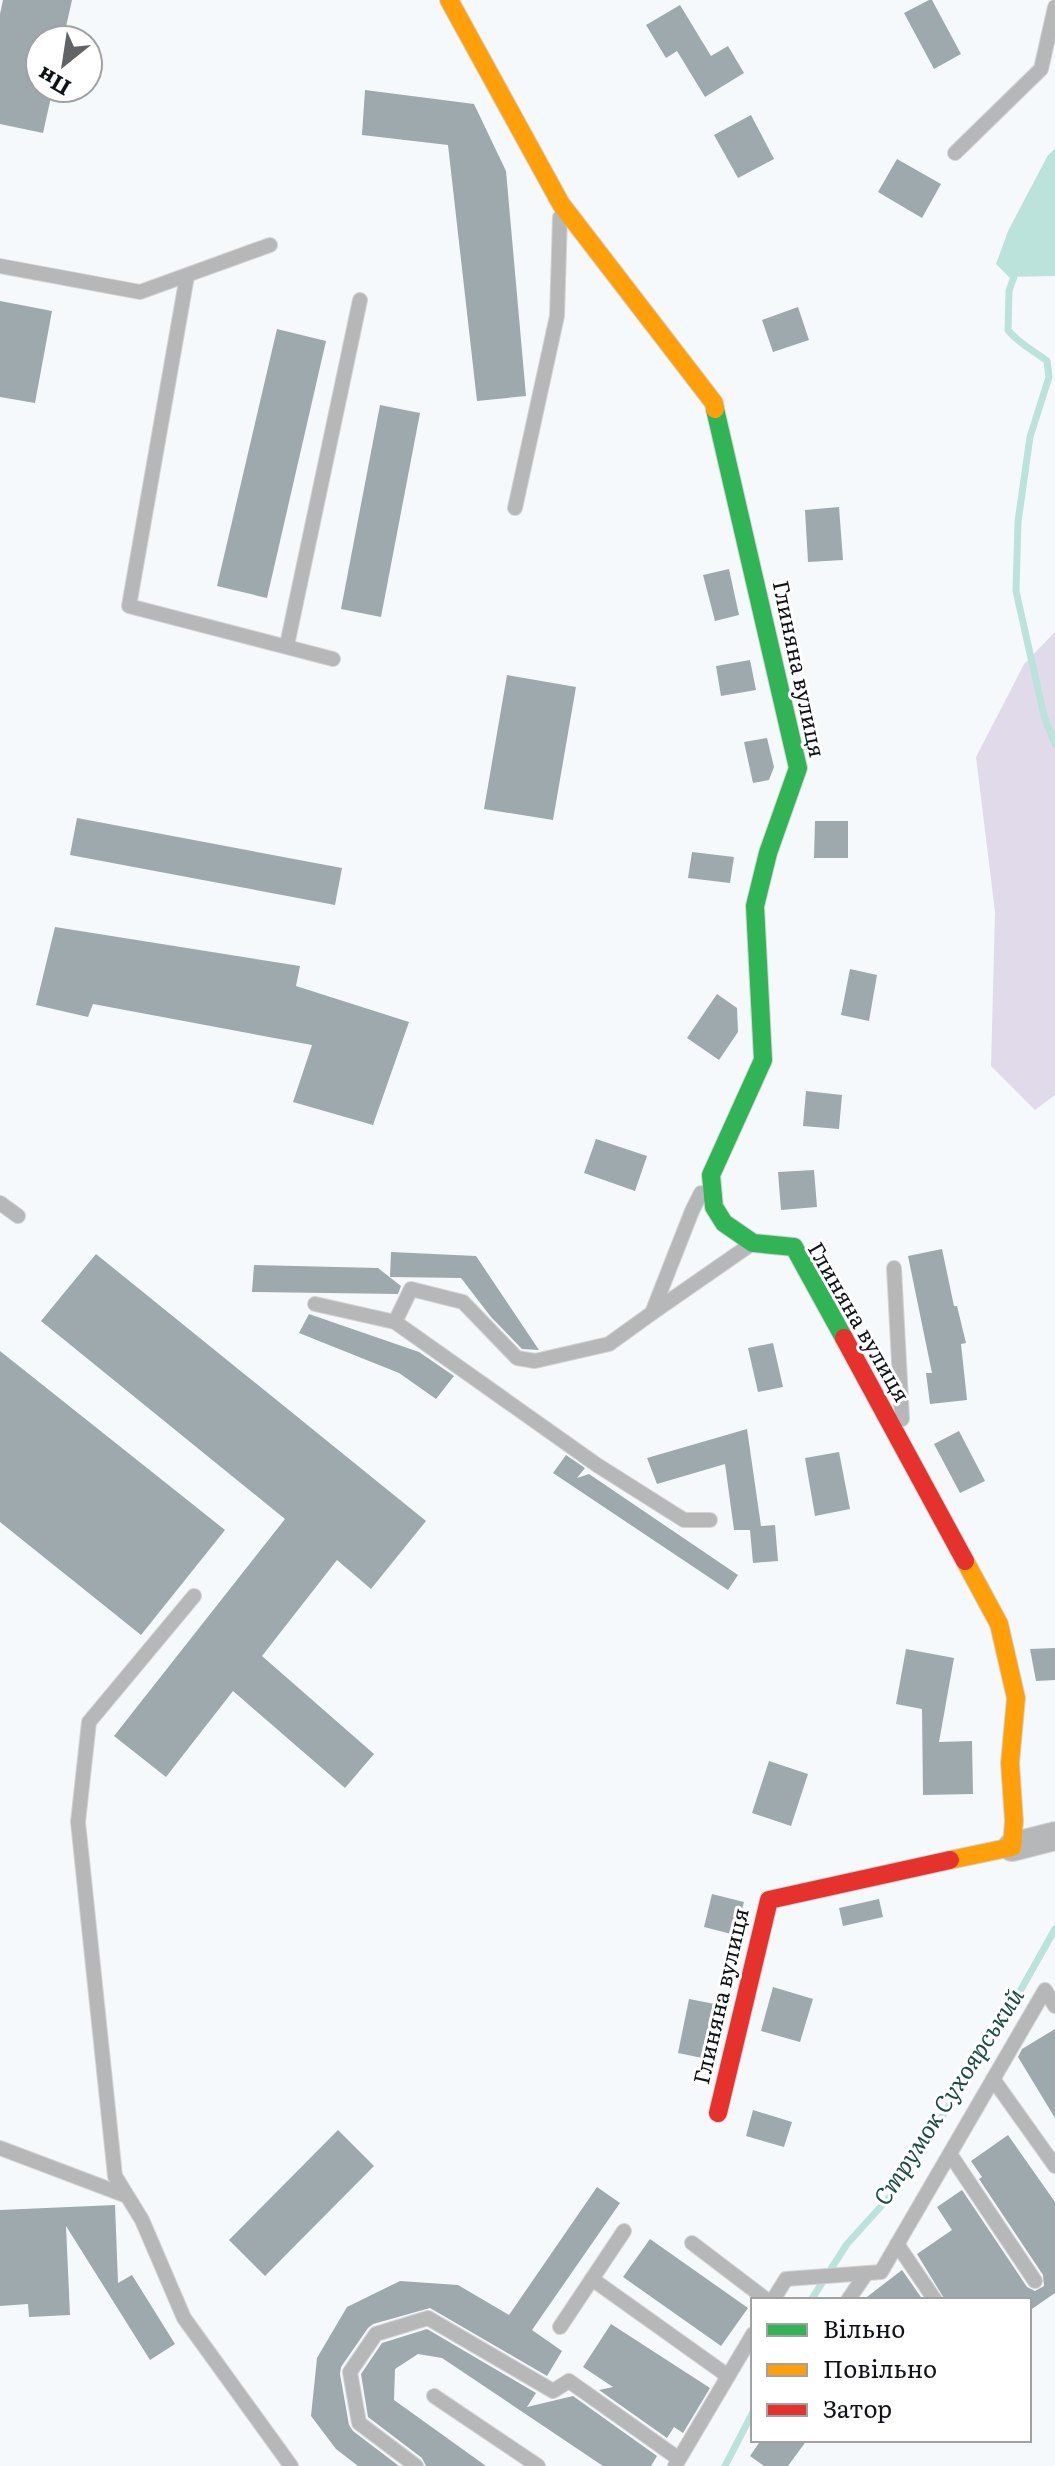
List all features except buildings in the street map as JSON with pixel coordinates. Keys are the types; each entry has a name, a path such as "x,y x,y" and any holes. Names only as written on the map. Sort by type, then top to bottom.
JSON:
{"street":[{"name":"Глиняна вулиця","path":"449,0 561,204 714,403 798,768 768,853 755,906 763,1060 711,1175"},
{"path":"711,1175 714,1207 724,1223 753,1243"},
{"name":"Глиняна вулиця","path":"718,2113 769,1900 1012,1847 1014,1821 1010,1763 1016,1698 999,1624 794,1247 753,1243"},
{"path":"1012,1847 1055,1836"}],"lane":[{"path":"955,153 1041,69 1055,7"},
{"path":"515,508 557,316 561,204"},
{"path":"0,266 140,292 270,245"},
{"path":"187,276 129,606 333,659"},
{"path":"287,645 360,300"},
{"path":"652,1313 692,1211 711,1175"},
{"path":"0,1203 18,1216"},
{"path":"395,1322 411,1289 463,1302 517,1358 535,1361 609,1344 753,1243"},
{"path":"894,1268 903,1450"},
{"path":"315,1304 395,1322 597,1465 684,1520 710,1520"},
{"path":"194,1596 89,1722 78,1822 115,2176 142,2220 184,2318 291,2466"},
{"path":"772,2298 786,2279 881,2272 1045,1990 1055,2006"},
{"path":"993,2079 1055,2166"},
{"path":"0,2148 127,2196"},
{"path":"950,2154 1035,2281"},
{"path":"560,2327 624,2231"},
{"path":"692,2243 767,2298"},
{"path":"897,2244 934,2298"},
{"path":"849,2298 866,2274"},
{"path":"592,2279 728,2376"},
{"path":"416,2466 359,2423 350,2372 376,2334 428,2318 553,2391 569,2381 677,2462 751,2337"},
{"path":"434,2396 538,2466"}],"shaded area":[{"path":"1055,149 1055,276 1009,277 996,264 1008,231 1048,155"},
{"path":"1055,632 1055,1095 1035,1110 991,1066 995,912 976,757 1024,664"}],"waterway":[{"name":"Струмок Сухоярський","path":"1017,268 1009,291 1008,330 1047,361 1049,377 1030,437 1018,522 1016,591 1044,716 1055,744"},
{"name":"Струмок Сухоярський","path":"812,2298 847,2244 894,2192 1005,2018 1055,1929"},
{"name":"Струмок Сухоярський","path":"725,2466 751,2416"}],"traffic: fast":[{"path":"715,409 798,768 768,853 755,906 763,1060 711,1175 714,1207 724,1223 753,1243 794,1247 844,1338"}],"traffic: slow":[{"path":"449,0 561,204 714,403 715,409"},
{"path":"950,1860 1012,1847 1014,1821 1010,1763 1016,1698 999,1624 965,1561"}],"traffic: jam":[{"path":"844,1338 965,1561"},
{"path":"718,2113 769,1900 950,1860"}]}
